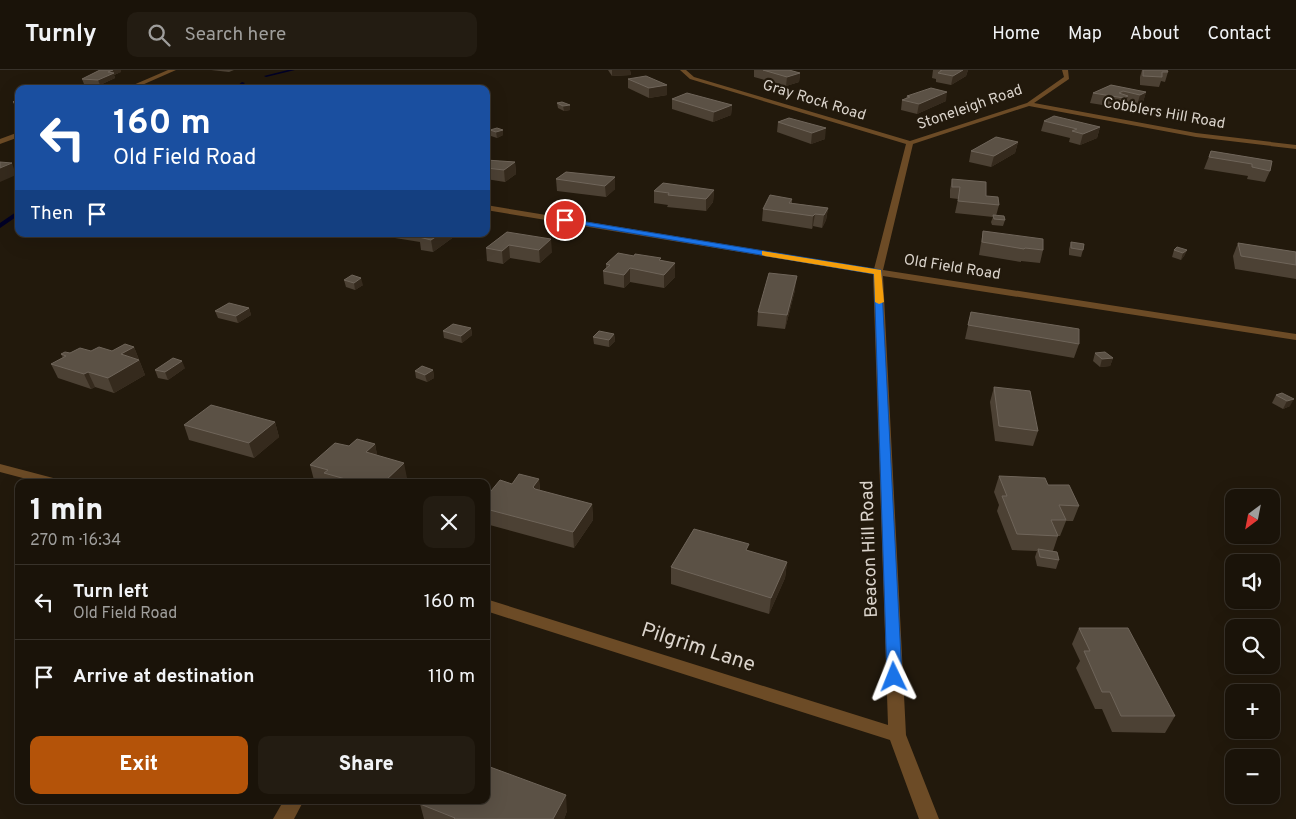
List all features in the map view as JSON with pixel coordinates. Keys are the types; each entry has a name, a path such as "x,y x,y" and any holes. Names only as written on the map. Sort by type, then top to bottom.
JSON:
{"street":[{"path":"137,85 174,70"},
{"name":"Gray Rock Road","path":"684,70 692,78 910,143"},
{"name":"Stoneleigh Road","path":"878,272 910,143 1029,104 1067,78 1065,70"},
{"name":"Cobblers Hill Road","path":"1029,104 1196,135 1296,147"},
{"path":"0,142 15,136"},
{"name":"Old Field Road","path":"490,208 878,272 1296,337"},
{"name":"Beacon Hill Road","path":"878,272 897,735 930,819"},
{"path":"0,468 41,479"},
{"name":"Pilgrim Lane","path":"490,606 897,735"},
{"path":"283,819 292,804"}],"building":[{"path":"100,70 113,70 108,72 114,73 98,80 82,79"},
{"path":"763,70 789,70 800,73 787,77"},
{"path":"942,70 963,70 953,76 938,73"},
{"path":"1143,70 1167,70 1168,72 1162,72 1162,77 1143,76"},
{"path":"646,76 667,85 649,88 628,79"},
{"path":"1111,85 1146,92 1140,95 1123,91 1119,93 1128,96 1124,98 1093,93"},
{"path":"931,88 947,92 919,104 902,100 910,97 907,96"},
{"path":"687,93 732,105 714,112 672,99"},
{"path":"562,102 570,105 563,106 557,103"},
{"path":"1054,116 1100,127 1083,134 1072,131 1077,129 1044,121"},
{"path":"789,118 826,128 812,133 778,122"},
{"path":"497,128 503,130 496,132 490,130"},
{"path":"996,137 1018,142 994,156 971,151"},
{"path":"1211,151 1272,161 1270,171 1252,167 1252,164 1209,157"},
{"path":"490,160 515,162 504,170 490,168"},
{"path":"0,162 12,163 0,168"},
{"path":"566,172 615,177 605,186 556,179"},
{"path":"952,179 986,182 986,196 998,197 999,205 958,201 960,187 952,187"},
{"path":"663,183 714,190 706,199 668,195 669,193 654,191"},
{"path":"770,195 792,199 789,203 828,208 824,215 815,214 813,216 763,209"},
{"path":"993,215 1004,216 1005,220 994,219"},
{"path":"983,231 1043,239 1043,250 982,242"},
{"path":"507,232 551,239 539,250 509,245 502,251 486,248"},
{"path":"419,237 436,237 431,240"},
{"path":"1071,242 1084,244 1083,250 1071,248"},
{"path":"1238,243 1296,252 1296,265 1241,256"},
{"path":"1177,247 1187,250 1183,253 1174,250"},
{"path":"618,253 661,258 659,260 675,263 664,275 630,268 624,275 603,271 610,265 606,264"},
{"path":"769,273 797,276 787,315 758,312"},
{"path":"352,275 361,278 354,283 344,280"},
{"path":"229,303 249,308 236,316 215,311"},
{"path":"971,312 1079,329 1079,344 968,325"},
{"path":"453,324 471,328 461,336 443,331"},
{"path":"599,331 614,334 609,340 593,337"},
{"path":"125,344 134,347 121,354 139,360 108,378 88,372 84,374 51,364 66,356 61,354 65,352 70,353 80,348 91,351 99,347 112,351"},
{"path":"1105,352 1113,358 1102,359 1095,353"},
{"path":"173,358 182,361 165,372 155,370"},
{"path":"422,366 433,370 425,375 415,371"},
{"path":"994,387 1030,391 1038,431 999,426"},
{"path":"1282,393 1294,399 1287,401 1276,395"},
{"path":"211,405 275,422 249,443 184,425"},
{"path":"357,439 375,444 366,452 404,463 387,479 345,479 324,473 328,470 310,465 335,443 349,446"},
{"path":"519,474 539,479 533,487 535,489 592,504 573,532 490,510 490,492 500,480 512,484"},
{"path":"999,476 1045,478 1048,485 1069,485 1079,506 1059,505 1066,520 1051,520 1058,536 1017,534 1002,496 1007,496"},
{"path":"694,529 749,544 746,550 787,562 771,598 671,567"},
{"path":"1038,549 1057,552 1059,560 1040,557"},
{"path":"1079,628 1128,628 1175,716 1121,716 1110,692 1102,692 1084,651 1090,651"},
{"path":"490,767 566,795 553,819 455,818 420,804 490,804"}],"waterway":[{"path":"266,76 293,70"},
{"path":"0,226 15,215"}],"slow traffic":[{"path":"765,253 878,272 879,302"}],"route":[{"path":"565,220 878,272 894,677"}]}
